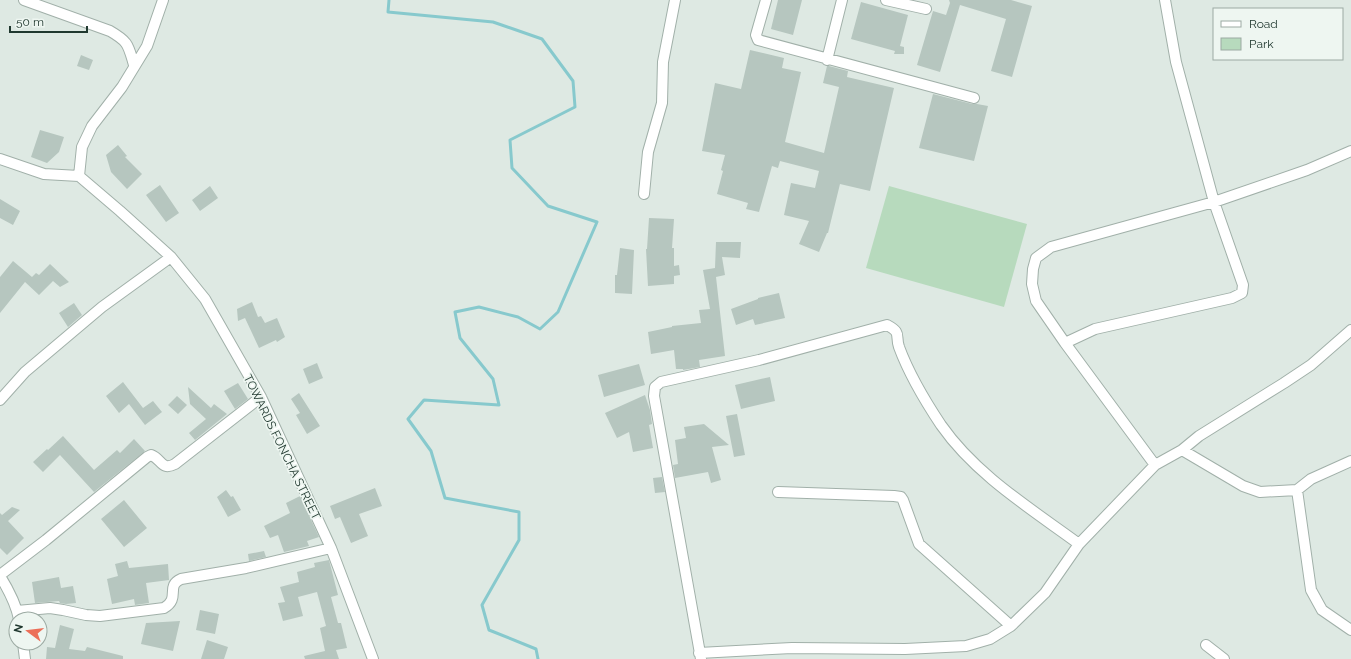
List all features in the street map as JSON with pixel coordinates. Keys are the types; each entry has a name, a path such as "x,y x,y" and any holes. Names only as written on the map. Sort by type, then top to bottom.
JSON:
{"street":[{"path":"24,0 110,31 127,44 134,65"},
{"path":"0,159 44,174 79,176 82,147 92,126 122,87 134,65 147,46 163,0"},
{"path":"644,194 648,152 662,103 663,62 675,0"},
{"path":"766,0 756,35 758,40 827,60 974,98"},
{"path":"827,60 842,0"},
{"path":"886,0 926,9"},
{"path":"1065,343 1095,329 1232,298 1242,293 1243,285 1214,202 1176,62 1164,0"},
{"path":"1155,465 1036,301 1032,284 1033,269 1036,258 1051,247 1214,202 1307,170 1351,151"},
{"name":"TOWARDS FONCHA STREET","path":"79,176 171,257 205,299 261,397 331,548 373,659"},
{"path":"0,400 25,372 54,347 102,308 171,257"},
{"path":"1079,544 988,476 966,456 941,425 919,391 898,345 898,334 894,328 887,325 759,360 661,382 655,387 654,396 700,656 792,648 905,649 966,646 990,640 1011,626 1045,592 1079,544 1155,465 1182,450 1199,436 1311,365 1351,330"},
{"path":"16,611 6,585 0,575 46,540 147,457 151,455 154,456 164,466 169,467 175,464 261,397"},
{"path":"1182,450 1243,486 1260,492 1297,490 1311,480 1351,461"},
{"path":"1297,490 1311,590 1322,610 1351,630"},
{"path":"778,492 900,497 903,500 919,544 1011,626"},
{"path":"36,611 50,608 86,615 100,616 164,608 170,605 173,598 173,585 176,581 181,579 246,568 331,548"},
{"path":"1206,645 1224,659"}],"green space":[{"path":"889,186 1027,224 1004,307 866,268"}],"building":[{"path":"778,0 802,0 793,35 771,29"},
{"path":"949,0 1011,0 1032,6 1012,77 991,71 1006,19 960,5 940,72 917,65 933,11 946,15 950,3"},
{"path":"861,2 908,15 900,46 904,47 904,54 894,54 895,51 851,39"},
{"path":"750,50 784,58 782,68 801,72 785,142 824,153 839,87 823,83 827,66 848,71 847,77 894,88 870,191 840,184 828,233 819,252 799,244 809,221 784,215 791,183 815,188 819,171 780,161 778,168 772,166 759,212 746,209 748,203 717,194 723,171 721,170 725,155 702,151 715,83 741,89"},
{"path":"81,55 93,60 89,70 77,66"},
{"path":"933,94 972,104 988,106 974,161 919,148"},
{"path":"40,130 64,137 59,152 47,163 31,157"},
{"path":"118,145 127,156 125,157 142,174 127,189 111,172 106,155"},
{"path":"160,185 179,213 166,222 146,195"},
{"path":"210,186 218,198 200,211 192,200"},
{"path":"0,199 20,211 13,225 0,218"},
{"path":"649,218 674,219 672,248 674,248 674,266 679,265 680,275 674,276 674,284 648,286 646,249"},
{"path":"716,242 741,242 740,258 722,257 725,275 716,277 725,356 699,360 700,367 683,370 676,369 674,350 651,354 648,332 672,326 701,323 699,310 710,309 703,270 715,268"},
{"path":"620,248 634,250 632,294 615,293 615,275 617,275"},
{"path":"13,261 32,277 36,273 39,275 50,264 69,282 60,287 53,281 39,295 25,282 0,313 0,277"},
{"path":"779,293 785,318 755,325 753,319 736,325 731,309 758,298"},
{"path":"252,302 258,317 261,316 265,323 277,318 285,337 277,342 276,340 259,348 245,318 238,321 237,309"},
{"path":"74,303 82,315 68,327 59,313"},
{"path":"317,363 323,378 309,384 303,369"},
{"path":"639,364 645,385 604,397 598,375"},
{"path":"770,377 775,401 741,409 735,385"},
{"path":"123,382 143,408 153,401 162,412 145,425 129,404 119,413 106,396"},
{"path":"238,383 248,399 235,409 224,391"},
{"path":"188,387 211,408 214,404 227,414 195,440 189,433 206,419 190,404"},
{"path":"299,393 320,426 307,434 296,415 300,413 291,399"},
{"path":"645,395 650,410 652,424 649,425 653,448 633,452 629,432 617,438 605,413"},
{"path":"177,396 187,405 178,414 168,405"},
{"path":"737,414 745,455 734,457 726,416"},
{"path":"704,424 729,445 712,447 721,480 711,483 708,472 675,478 673,465 678,464 675,440 686,438 684,427"},
{"path":"63,436 94,470 117,450 120,453 134,439 145,451 94,492 60,455 43,472 33,462"},
{"path":"662,477 665,492 655,493 653,478"},
{"path":"375,488 382,506 359,514 368,536 351,543 340,517 335,519 330,506"},
{"path":"226,490 231,497 233,496 241,510 228,517 217,497"},
{"path":"300,496 319,537 307,541 309,546 284,552 278,535 270,538 264,526 290,513 286,503"},
{"path":"124,500 147,528 124,547 101,519"},
{"path":"12,507 20,510 8,521 24,538 7,555 0,548 0,513 2,515"},
{"path":"264,551 266,557 249,561 248,554"},
{"path":"329,560 338,595 331,597 338,623 341,623 347,648 336,650 339,659 305,659 304,656 325,651 320,628 326,626 317,592 298,597 303,616 283,621 278,603 285,602 280,587 299,582 297,572 315,567 314,563"},
{"path":"127,561 129,568 168,564 169,580 146,583 149,603 135,605 134,599 112,604 107,579 118,576 115,564"},
{"path":"59,577 61,588 73,586 76,603 66,604 60,603 59,601 35,603 32,582"},
{"path":"200,610 219,614 215,634 196,630"},
{"path":"180,621 173,651 141,644 146,623"},
{"path":"60,625 74,629 69,649 85,651 87,647 123,656 123,659 46,659 48,647 55,648"},
{"path":"207,640 228,647 224,659 201,659"}],"waterway":[{"path":"389,0 388,12 493,22 542,39 573,81 575,107 510,140 512,168 548,206 597,222 558,312 540,329 518,317 479,307 455,312 460,338 493,379 499,405 424,400 408,419 431,451 445,498 519,512 519,540 482,605 489,630 536,649 538,659"}]}
